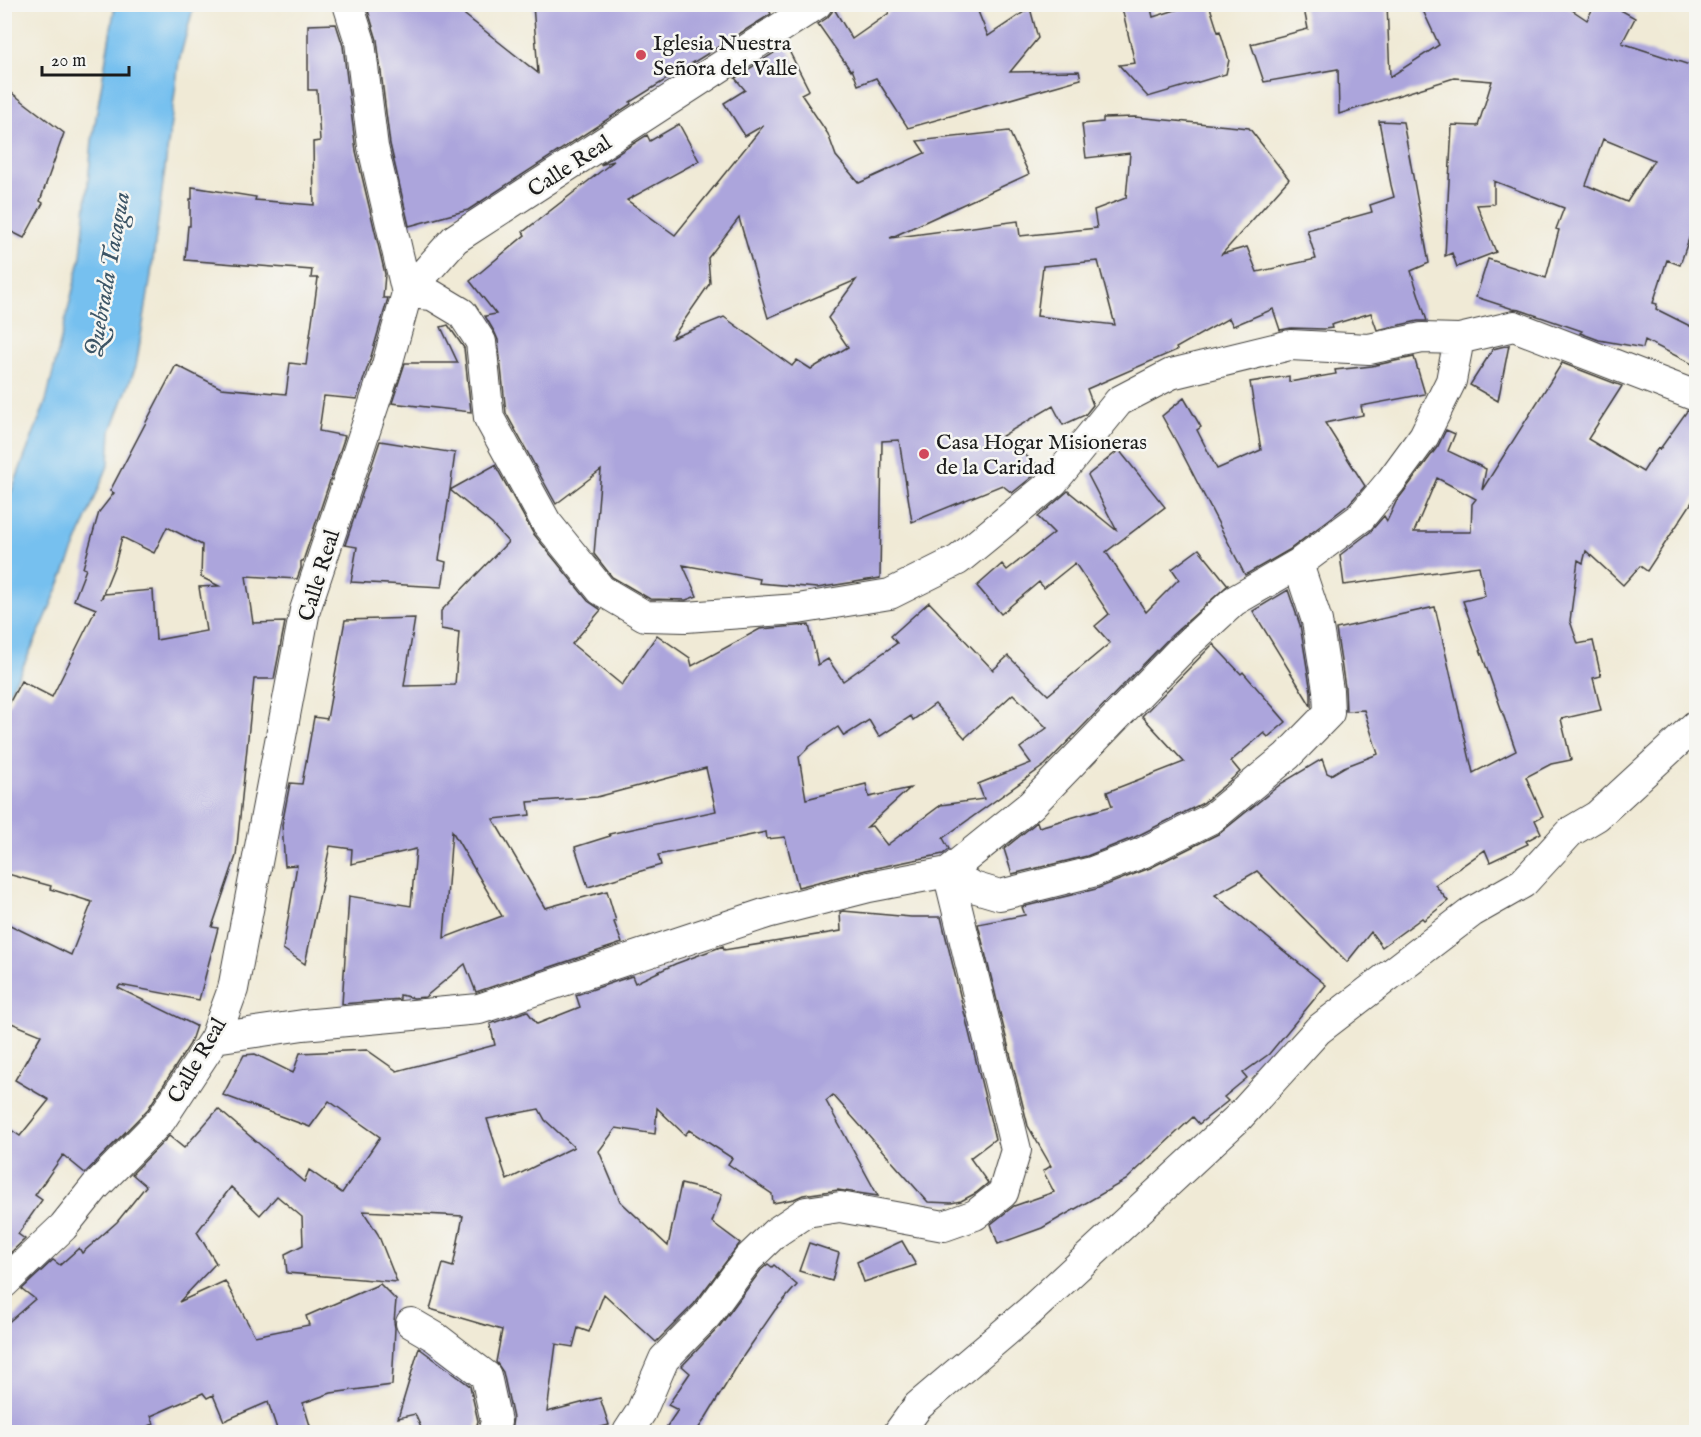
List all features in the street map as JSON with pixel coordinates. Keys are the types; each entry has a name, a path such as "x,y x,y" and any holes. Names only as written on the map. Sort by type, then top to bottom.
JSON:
{"street":[{"path":"348,4 360,42 373,147 407,293 432,295 462,313 481,342 489,418 546,522 600,590 645,616 686,617 798,609 890,594 958,560 1053,482 1119,401 1171,374 1290,345 1369,349 1422,338 1459,339 1514,326 1696,396"},
{"name":"Calle Real","path":"4,1283 63,1227 95,1187 161,1120 214,1038 233,989 305,610 387,365 407,293 455,239 817,4"},
{"path":"214,1038 303,1025 479,1009 767,913 869,887 948,872 1030,805 1183,648 1234,602 1298,564 1360,518 1424,436 1451,381 1459,339"},
{"path":"948,872 973,887 1000,895 1092,872 1142,853 1212,818 1287,756 1329,714 1328,690 1317,621 1298,564"},
{"path":"899,1432 918,1406 1030,1311 1239,1118 1318,1030 1472,912 1523,883 1570,832 1597,816 1696,725"},
{"path":"628,1432 640,1412 664,1359 707,1315 748,1259 776,1233 806,1212 840,1207 944,1226 975,1215 1003,1193 1016,1150 948,872"},
{"path":"411,1323 435,1337 486,1376 496,1422 493,1432"}],"water":[{"name":"Quebrada Tacagua","path":"115,5 194,5 179,61 150,282 136,366 111,431 109,463 46,617 5,699 5,508 46,401 81,256 92,141"}],"building":[{"path":"366,4 451,4 538,73 533,4 766,4 771,14 630,102 631,104 468,210 409,226 390,144 377,40"},
{"path":"884,4 975,4 988,36 1030,8 1038,38 1010,72 1079,71 1081,79 908,128 876,78 858,85 852,69 851,71 818,24 827,18 833,7 852,39 889,13"},
{"path":"1121,4 1150,4 1153,17 1195,4 1209,4 1229,60 1226,74 1148,97 1119,65 1135,63"},
{"path":"1303,4 1387,4 1390,77 1439,45 1420,4 1480,4 1505,7 1506,4 1563,4 1587,20 1595,4 1610,4 1635,18 1622,43 1696,67 1696,218 1680,265 1667,260 1653,303 1657,304 1656,309 1696,329 1696,366 1645,340 1643,348 1599,340 1580,333 1582,331 1476,297 1488,259 1546,278 1559,230 1556,229 1564,208 1494,181 1494,204 1477,205 1496,252 1457,267 1452,253 1445,256 1452,125 1478,126 1492,81 1454,78 1339,114 1338,69 1264,82 1251,44 1308,29","holes":["1603,139 1654,160 1627,202 1586,185"]},
{"path":"336,24 343,46 356,151 385,274 383,298 388,298 357,399 324,396 319,431 345,436 303,561 301,561 297,579 246,576 253,623 285,622 274,679 254,679 236,856 212,927 218,928 199,1000 120,985 118,988 196,1026 190,1044 148,1109 85,1173 63,1155 35,1195 42,1200 18,1234 25,1239 4,1259 4,1125 20,1136 49,1100 15,1080 41,1035 4,1020 4,922 71,955 92,902 50,889 51,886 4,873 4,713 21,681 52,697 96,609 74,600 86,569 83,568 99,512 114,493 110,491 176,365 221,388 286,394 290,363 306,365 318,278 311,278 312,270 185,260 192,187 256,197 255,200 314,205 313,142 320,141 317,90 308,90 308,25","holes":["167,527 202,545 201,577 219,586 199,587 206,631 156,640 153,590 104,594 101,599 115,564 122,537 154,553"]},
{"path":"786,45 809,90 801,94 828,134 836,156 859,183 925,153 917,141 1009,131 1029,174 890,238 1018,221 1020,236 1097,228 1094,210 1126,198 1130,153 1086,158 1082,124 1103,122 1103,118 1135,117 1249,128 1289,179 1222,254 1247,247 1257,272 1316,259 1307,230 1372,212 1370,205 1394,197 1379,121 1403,122 1429,263 1411,271 1427,321 1377,330 1371,313 1331,325 1332,328 1280,330 1273,309 1233,326 1229,318 1176,348 1177,350 1087,389 1093,405 1085,415 1063,425 1053,406 1002,436 1042,469 1012,493 1002,485 912,522 899,440 882,441 880,578 817,588 759,583 760,579 683,565 697,596 686,600 650,599 612,577 594,554 601,470 556,504 506,413 498,340 485,316 496,314 470,281 525,235 523,232 614,161 600,165 647,135 650,141 679,124 699,161 627,200 675,235 764,125 745,136 724,103 745,90 735,78","holes":["739,218 768,318 856,280 828,318 848,347 811,369 797,360 792,366 724,317 672,338 710,283 708,258","1098,261 1115,325 1037,316 1043,266"]},
{"path":"4,87 64,133 40,201 43,203 24,238 4,228"},
{"path":"448,325 464,348 471,412 392,403 405,363 458,363 441,327"},
{"path":"1509,345 1498,401 1470,385 1493,349"},
{"path":"1414,357 1425,394 1361,406 1363,415 1325,423 1365,486 1348,505 1289,550 1245,575 1162,416 1184,398 1201,427 1197,430 1217,469 1261,450 1250,382 1289,376 1289,382 1336,374 1335,370 1372,366"},
{"path":"1562,363 1622,386 1588,439 1643,472 1658,448 1660,449 1687,411 1696,413 1696,496 1647,571 1640,566 1623,585 1586,551 1583,563 1578,560 1570,621 1578,644 1593,641 1601,676 1593,678 1601,710 1561,719 1571,760 1551,764 1526,777 1543,816 1535,820 1541,833 1526,841 1528,844 1490,862 1485,850 1435,885 1448,901 1424,920 1422,918 1382,947 1371,932 1347,962 1257,871 1215,895 1326,985 1269,1054 1243,1073 1247,1078 1224,1097 1228,1101 1199,1124 1193,1117 1126,1180 1042,1228 998,1244 991,1224 1014,1206 1054,1192 1043,1171 1051,1166 1028,1126 978,924 1025,915 1022,907 1096,889 1150,868 1220,833 1282,783 1322,759 1327,773 1331,775 1344,767 1378,754 1364,710 1346,711 1345,687 1336,629 1435,607 1473,773 1516,751 1463,601 1485,596 1479,566 1344,585 1340,555 1370,532 1384,516 1387,521 1396,502 1438,446 1446,430 1455,434 1448,451 1486,469 1482,490","holes":["1437,478 1476,499 1472,504 1471,532 1414,532"]},
{"path":"380,441 455,453 439,560 446,562 442,587 351,582 357,547 345,545"},
{"path":"1119,450 1165,507 1106,552 1146,612 1179,579 1172,569 1199,549 1228,585 1171,636 1045,765 943,838 949,849 943,854 798,887 785,837 767,839 766,832 658,855 661,865 588,887 575,847 610,836 609,834 716,811 706,768 597,797 528,802 530,815 493,819 545,908 607,891 616,921 614,922 622,943 476,992 465,964 425,997 414,998 400,995 400,999 342,1004 349,896 411,906 416,849 351,864 352,849 330,846 305,964 283,949 297,865 285,866 282,825 290,783 302,784 314,717 327,719 345,620 415,618 404,686 455,685 459,632 441,629 441,611 508,542 492,524 450,490 495,465 533,533 588,601 601,610 572,644 622,685 657,635 690,658 692,666 760,629 809,625 818,665 828,659 843,681 897,643 891,636 929,602 993,670 1008,656 1048,695 1110,643 1095,626 1109,614 1075,563 1044,588 1039,582 1001,614 977,586 1002,564 1007,570 1054,533 1038,517 1068,491 1117,531 1088,475","holes":["1013,694 1047,728 1020,748 1031,763 978,784 984,799 941,805 887,845 872,826 867,827 910,788 869,797 866,784 806,799 799,757 810,746 838,727 844,736 869,720 879,737 911,716 913,720 935,704 965,738","452,831 502,916 444,938"]},
{"path":"1288,590 1300,625 1311,692 1311,706 1253,611"},
{"path":"1213,644 1241,674 1243,672 1286,722 1268,737 1264,733 1231,761 1240,772 1203,803 1135,837 1087,856 1012,874 1004,849 1037,822 1039,827 1112,806 1107,792 1184,762 1142,716"},
{"path":"840,912 941,917 995,1139 970,1158 988,1183 961,1201 928,1202 833,1095 826,1101 878,1196 838,1190 803,1195 773,1203 772,1194 728,1164 732,1158 689,1130 685,1135 657,1108 655,1134 616,1128 599,1151 620,1201 668,1246 681,1184 722,1194 712,1222 740,1243 694,1304 656,1342 604,1294 589,1332 578,1328 573,1347 556,1344 547,1412 600,1398 609,1425 583,1432 511,1432 513,1418 503,1372 496,1362 502,1330 430,1309 443,1264 453,1267 463,1216 363,1211 378,1234 397,1282 287,1273 285,1254 303,1245 302,1217 277,1196 260,1215 231,1187 197,1232 216,1263 179,1302 225,1281 255,1336 309,1325 306,1316 380,1284 396,1300 392,1385 331,1393 303,1403 312,1432 278,1432 268,1402 224,1421 213,1395 207,1398 203,1393 151,1416 154,1424 133,1432 4,1432 4,1326 35,1299 22,1289 53,1260 60,1265 79,1248 82,1253 117,1222 146,1186 132,1174 169,1136 184,1148 218,1109 304,1182 309,1170 342,1193 380,1137 329,1101 310,1127 223,1095 244,1055 255,1054 293,1073 300,1053 367,1050 397,1071 495,1045 490,1024 527,1011 537,1024 580,1007 576,995 632,976 635,983 675,964 723,946 724,950 841,931","holes":["539,1109 545,1120 574,1147 507,1180 487,1119"]},
{"path":"902,1241 916,1265 864,1282 857,1262"},
{"path":"809,1243 839,1253 832,1281 799,1271"},
{"path":"768,1264 772,1267 774,1265 797,1285 775,1310 744,1355 696,1432 663,1432 678,1410 668,1405 690,1373 682,1366 719,1327 761,1270"},
{"path":"419,1348 470,1386 478,1421 476,1429 466,1432 423,1432 415,1414 398,1418"}],"place":[{"name":"Iglesia Nuestra Señora del Valle","path":"641,55"},
{"name":"Casa Hogar Misioneras de la Caridad","path":"924,454"}]}
